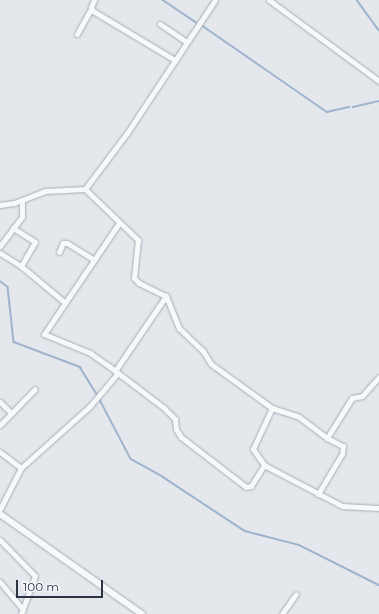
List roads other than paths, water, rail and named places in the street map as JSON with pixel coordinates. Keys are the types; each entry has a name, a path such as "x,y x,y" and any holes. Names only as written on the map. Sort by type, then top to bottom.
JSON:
{"street":[{"path":"77,34 91,9 94,0"},
{"path":"85,189 127,133 215,0"},
{"path":"269,0 379,81"},
{"path":"91,9 175,60"},
{"path":"160,24 187,42"},
{"path":"0,205 23,204 45,191 85,189 138,240 134,278 139,283 166,296 179,328 203,351 211,364 272,408 299,417 327,438 343,446 344,450 318,494"},
{"path":"0,246 22,217 23,204"},
{"path":"119,223 64,302 44,334 90,353 116,372 175,419 176,429 181,437 246,487 250,486 264,465"},
{"path":"13,228 35,242 21,266"},
{"path":"59,252 63,243 67,243 94,260"},
{"path":"0,253 21,266 64,302"},
{"path":"0,509 21,468 96,400 166,296"},
{"path":"327,438 354,397 362,396 379,377"},
{"path":"0,425 35,389"},
{"path":"0,402 11,414"},
{"path":"272,408 253,449 264,465 342,506 379,508"},
{"path":"0,452 21,468"},
{"path":"0,514 142,614"},
{"path":"0,540 35,576 22,611"},
{"path":"0,582 22,611"},
{"path":"282,614 296,594"}],"waterway":[{"path":"163,0 196,22"},
{"path":"357,0 379,30"},
{"path":"200,24 327,112 349,107"},
{"path":"353,107 379,101"},
{"path":"0,281 8,287 14,342 80,367 97,394"},
{"path":"99,398 131,459 163,477 245,531 299,545 379,585"}]}
